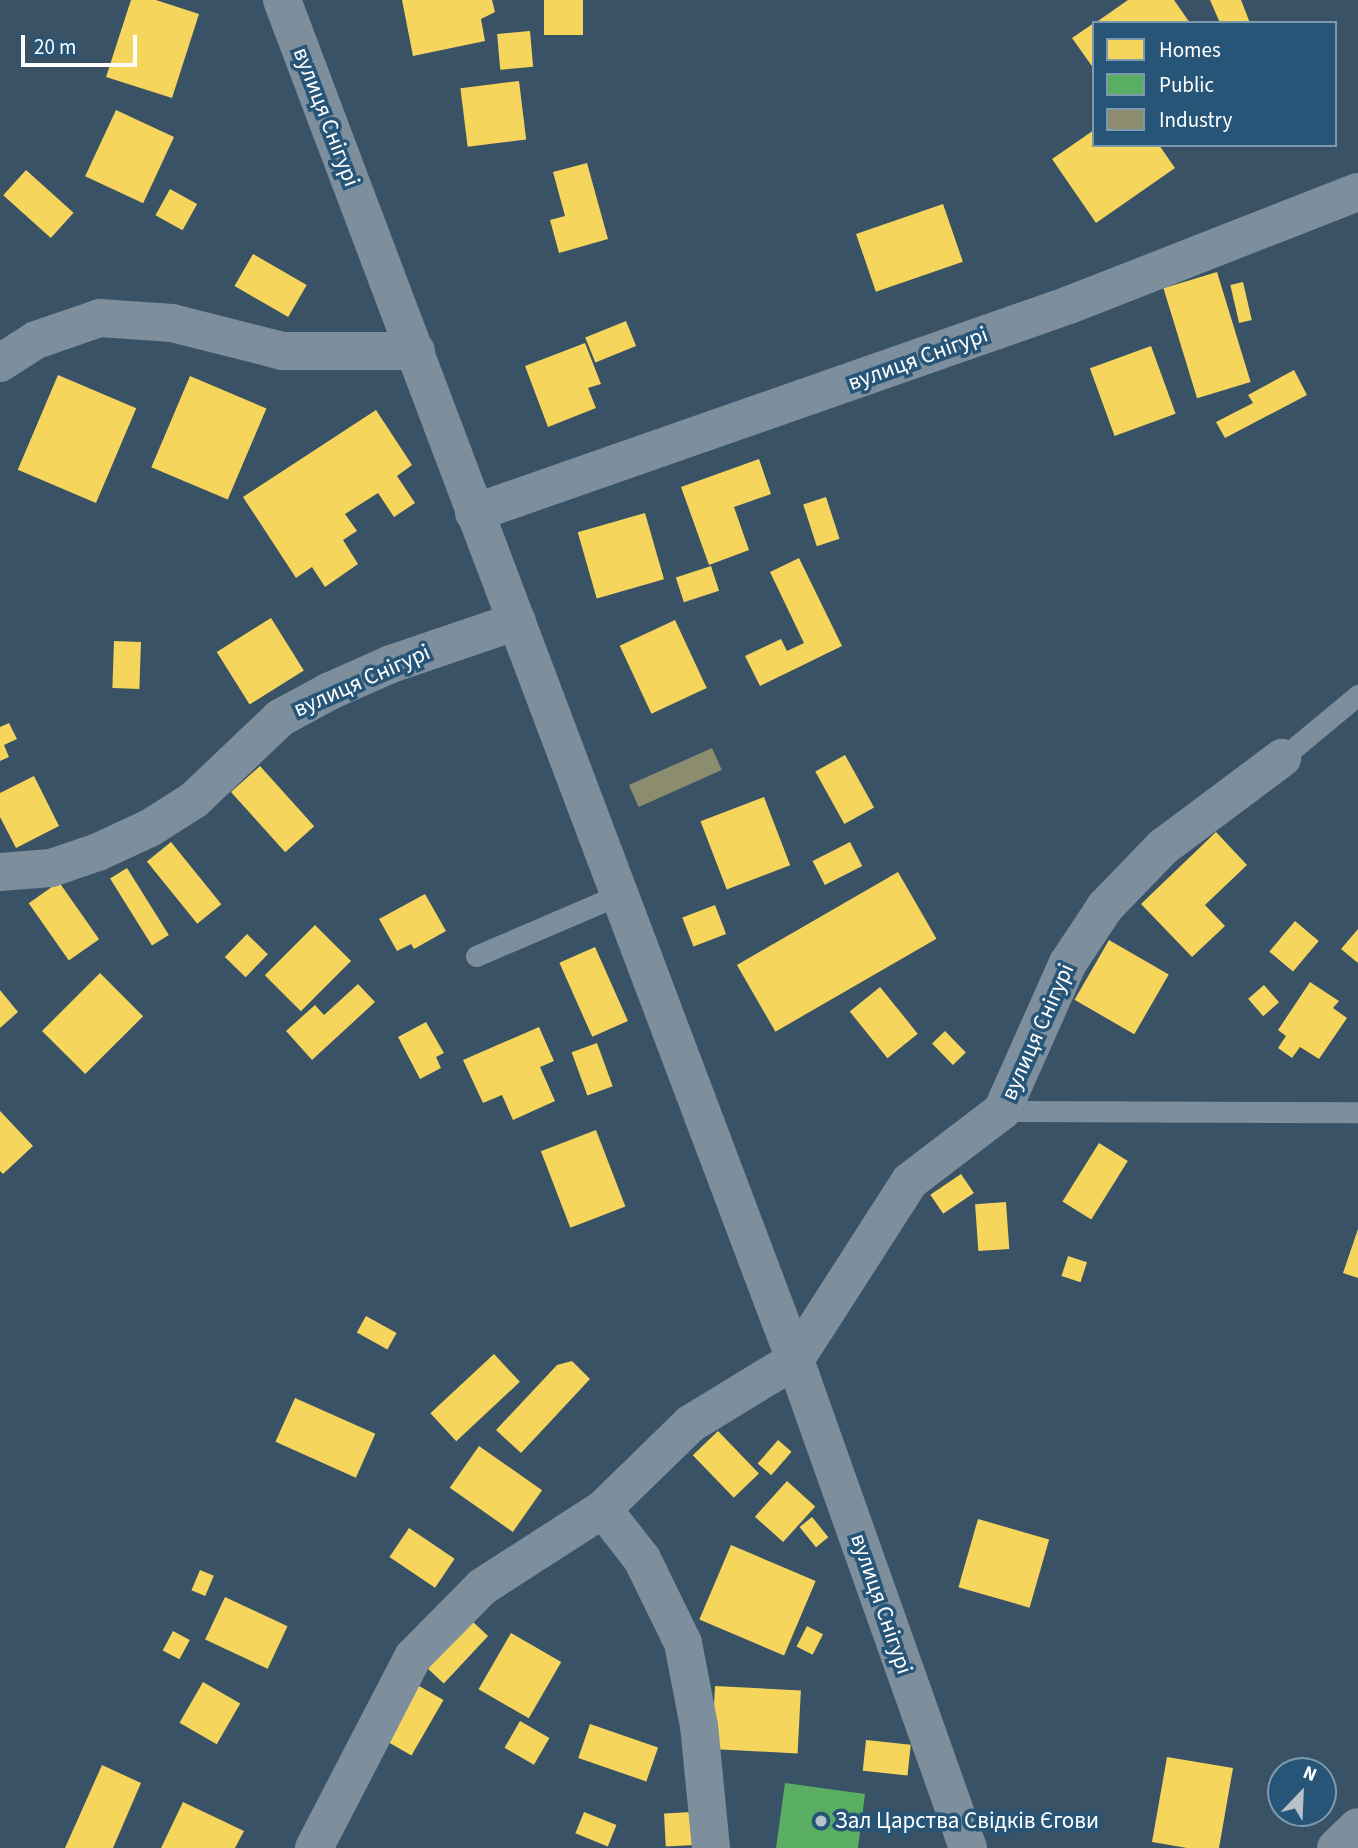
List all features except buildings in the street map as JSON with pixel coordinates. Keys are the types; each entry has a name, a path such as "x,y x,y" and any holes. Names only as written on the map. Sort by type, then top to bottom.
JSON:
{"street":[{"name":"вулиця Снігурі","path":"282,0 795,1360 968,1848"},
{"name":"вулиця Снігурі","path":"474,513 1056,309 1358,192"},
{"path":"0,363 36,340 100,318 172,323 283,351 416,351"},
{"name":"вулиця Снігурі","path":"0,872 51,868 98,852 150,828 194,800 280,718 330,691 391,664 517,621"},
{"name":"вулиця Снігурі","path":"314,1848 413,1657 482,1587 603,1509 690,1424 795,1360 909,1181 1002,1111 1068,963 1105,907 1163,847 1282,758"},
{"path":"603,1509 642,1559 684,1643 699,1726 711,1848"},
{"path":"1336,1848 1358,1827"}],"lane":[{"path":"1282,758 1358,695"},
{"path":"477,956 621,894"},
{"path":"1002,1111 1358,1112"}],"place":[{"name":"Зал Царства Свідків Єгови","path":"821,1821"}]}
